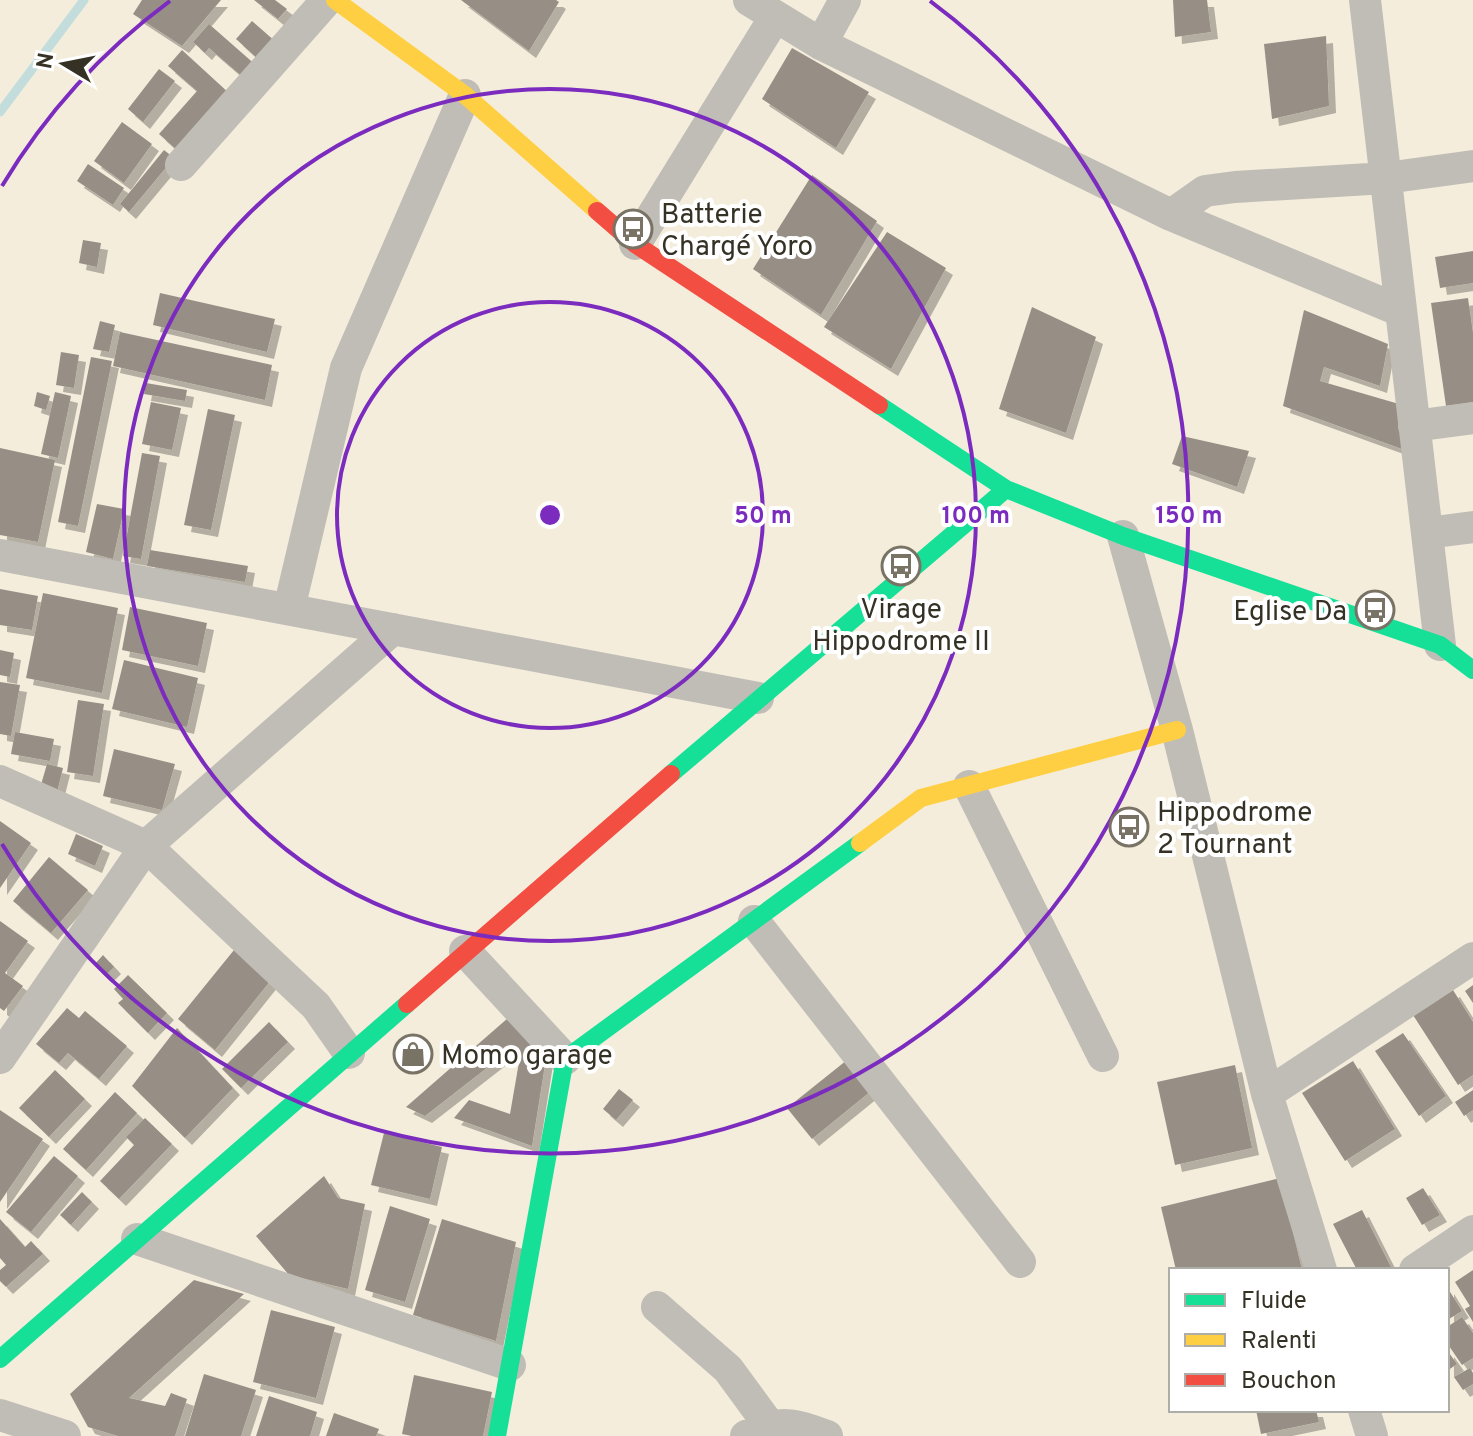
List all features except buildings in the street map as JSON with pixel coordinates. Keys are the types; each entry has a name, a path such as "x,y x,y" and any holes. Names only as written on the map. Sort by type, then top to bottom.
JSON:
{"street":[{"path":"181,165 327,0"},
{"path":"335,0 465,95 635,244 1006,489 1123,536 1440,645 1473,670"},
{"path":"821,44 845,0"},
{"path":"1365,0 1440,645"},
{"path":"635,244 762,9 821,44 1171,215 1401,311"},
{"path":"289,609 346,368 465,95"},
{"path":"1171,215 1205,191 1386,178 1473,166"},
{"path":"1414,426 1473,418"},
{"path":"7,1345 137,1239 758,698 1006,489"},
{"path":"1427,533 1473,527"},
{"path":"1123,536 1177,730 1267,1094 1320,1268"},
{"path":"0,555 758,698"},
{"path":"0,1058 146,846 393,629"},
{"path":"497,1436 565,1059 921,798 1177,730"},
{"path":"0,781 146,846 316,1006 349,1053"},
{"path":"969,786 1103,1056"},
{"path":"754,921 1020,1262"},
{"path":"465,951 565,1059"},
{"path":"1267,1094 1473,958"},
{"path":"1418,1268 1473,1231"},
{"path":"137,1239 510,1365"},
{"path":"657,1307 728,1369 758,1431 802,1426 827,1436"},
{"path":"1365,1412 1372,1436"},
{"path":"0,1415 65,1436"}],"waterway":[{"path":"0,112 84,0"}],"traffic: fast":[{"path":"879,405 1006,489 1123,536 1440,645 1473,670"},
{"path":"671,774 1006,489"},
{"path":"497,1436 565,1059 860,843"},
{"path":"0,1359 407,1004"}],"traffic: slow":[{"path":"335,0 465,95 597,211"},
{"path":"860,843 921,798 1177,730"}],"traffic: jam":[{"path":"597,211 635,244 879,405"},
{"path":"407,1004 671,774"}],"place":[{"name":"Batterie Chargé Yoro","path":"633,229"},
{"name":"Virage Hippodrome II","path":"901,566"},
{"name":"Eglise Da","path":"1375,610"},
{"name":"Hippodrome 2 Tournant","path":"1129,827"},
{"name":"Momo garage","path":"413,1054"}]}
